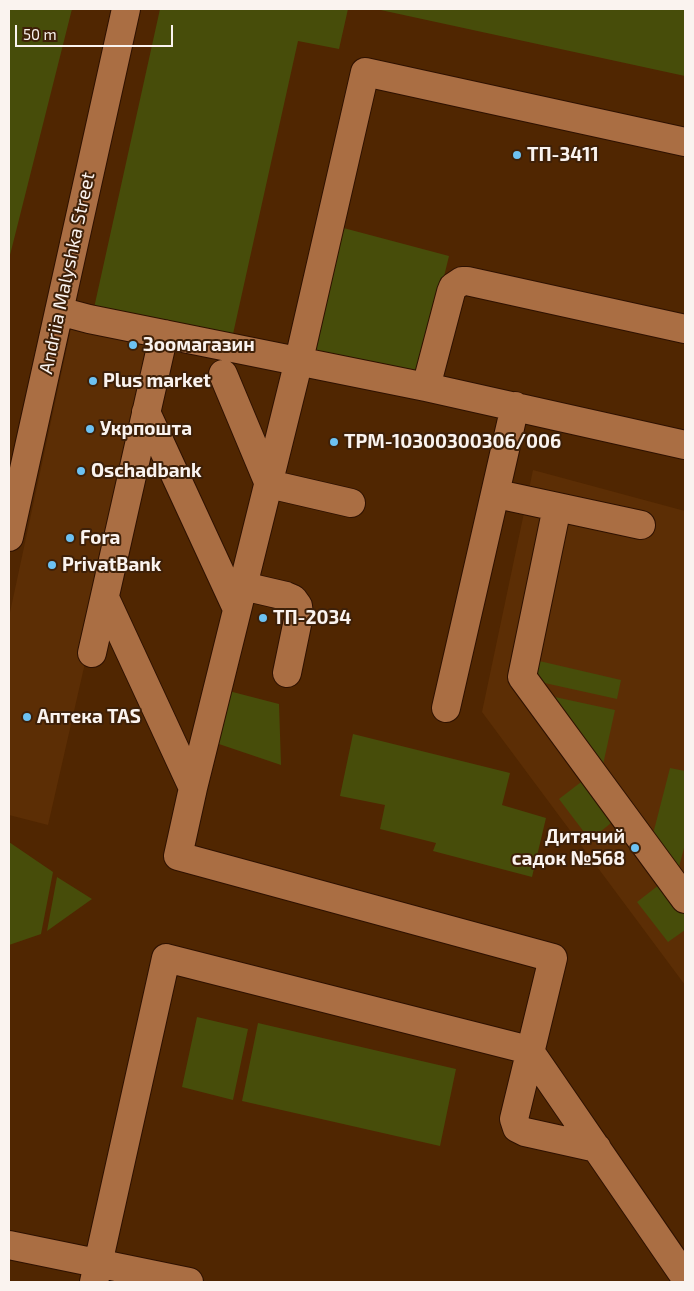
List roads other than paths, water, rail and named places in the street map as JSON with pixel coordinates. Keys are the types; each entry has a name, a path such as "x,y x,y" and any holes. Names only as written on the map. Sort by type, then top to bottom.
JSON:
{"street":[{"name":"Andriia Malyshka Street","path":"9,537 126,9"},
{"path":"597,1148 525,1132 517,1128 514,1119 529,1050 553,958 178,856 193,788 299,360 365,72 685,142"},
{"path":"426,386 451,292 453,287 462,282 467,281 685,329"},
{"path":"59,311 89,319 426,386 685,445"},
{"path":"92,653 164,334"},
{"path":"223,374 269,484"},
{"path":"446,708 497,494 515,406"},
{"path":"146,412 240,598"},
{"path":"269,484 351,503"},
{"path":"497,494 641,525"},
{"path":"557,507 522,677 685,899"},
{"path":"240,598 286,596 298,606 299,615 287,673"},
{"path":"104,598 193,788"},
{"path":"96,1273 166,958 529,1050 685,1277"},
{"path":"9,1246 96,1273 189,1282"}],"place":[{"name":"ТП-3411","path":"517,155"},
{"name":"Зоомагазин","path":"133,345"},
{"name":"Plus market","path":"93,381"},
{"name":"Укрпошта","path":"90,429"},
{"name":"ТРМ-10300300306/006","path":"334,442"},
{"name":"Oschadbank","path":"81,471"},
{"name":"Fora","path":"70,538"},
{"name":"PrivatBank","path":"52,565"},
{"name":"ТП-2034","path":"263,618"},
{"name":"Аптека TAS","path":"27,717"},
{"name":"Дитячий садок №568","path":"635,848"}]}
